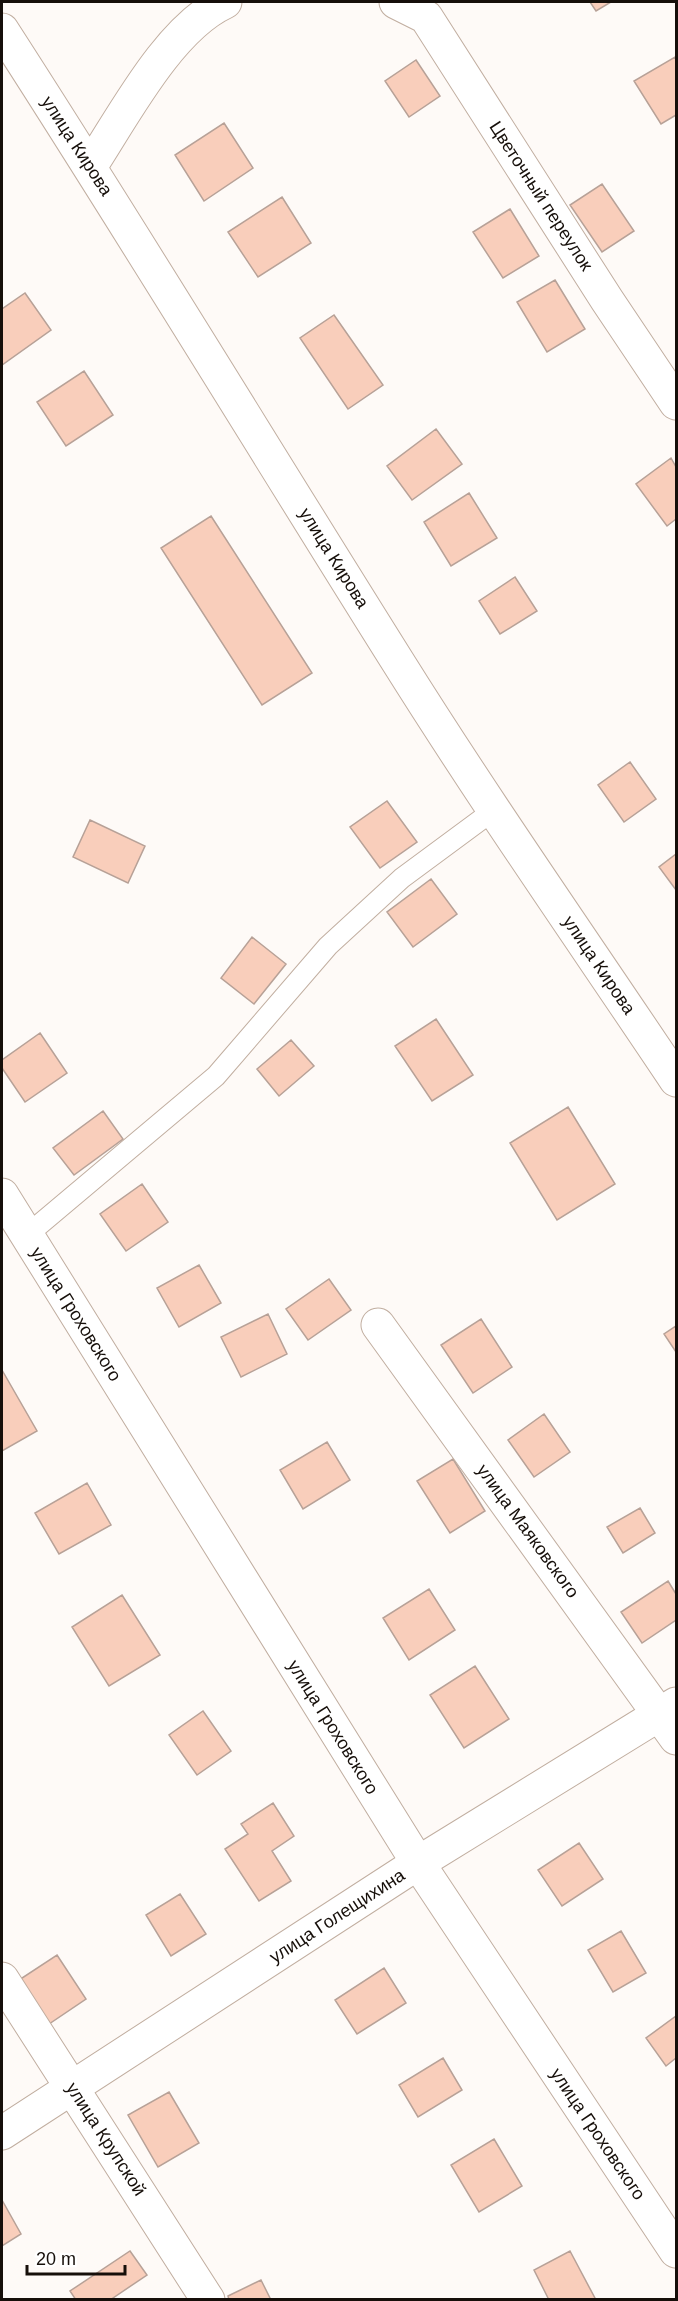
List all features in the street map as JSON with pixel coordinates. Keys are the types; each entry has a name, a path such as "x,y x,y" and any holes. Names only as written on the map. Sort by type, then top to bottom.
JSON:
{"street":[{"path":"90,167 166,50 212,8 225,2"},
{"name":"Цветочный переулок","path":"396,2 426,17 607,300 676,403"},
{"name":"улица Кирова","path":"2,30 90,167 399,664 494,810 676,1080"},
{"name":"улица Гроховского","path":"2,1195 417,1863 676,2251"},
{"name":"улица Маяковского","path":"378,1325 671,1719"},
{"name":"улица Голещихина","path":"5,2125 73,2088 417,1863 671,1719"},
{"name":"улица Крупской","path":"2,1979 208,2300"}],"lane":[{"path":"27,1235 216,1076 328,946 394,886 494,810"}],"building":[{"path":"590,2 611,2 596,11"},
{"path":"675,57 676,115 661,124 634,81"},
{"path":"416,60 440,96 409,117 385,81"},
{"path":"224,123 253,168 204,201 175,155"},
{"path":"602,184 634,231 602,252 570,205"},
{"path":"282,197 311,243 258,277 228,232"},
{"path":"510,209 539,256 503,278 473,232"},
{"path":"555,280 585,329 547,352 517,302"},
{"path":"25,293 51,330 2,365 2,309"},
{"path":"334,315 383,385 348,409 300,338"},
{"path":"84,371 113,415 66,446 37,402"},
{"path":"436,429 462,464 412,500 387,466"},
{"path":"671,458 676,467 676,519 667,526 636,484"},
{"path":"469,493 497,538 451,566 424,522"},
{"path":"211,516 312,673 262,705 161,548"},
{"path":"515,577 537,611 500,634 479,601"},
{"path":"630,762 656,799 624,822 598,785"},
{"path":"387,801 417,842 380,868 350,827"},
{"path":"90,820 145,846 128,883 73,857"},
{"path":"676,854 676,890 659,867"},
{"path":"431,879 457,914 413,947 387,912"},
{"path":"252,937 286,964 254,1004 221,978"},
{"path":"436,1019 473,1075 432,1101 395,1046"},
{"path":"40,1033 67,1073 25,1102 2,1068 2,1060"},
{"path":"291,1040 314,1066 279,1096 257,1069"},
{"path":"568,1107 615,1184 557,1220 510,1143"},
{"path":"103,1111 123,1139 74,1175 53,1148"},
{"path":"142,1184 168,1222 126,1251 100,1214"},
{"path":"199,1265 221,1303 179,1327 157,1288"},
{"path":"329,1279 351,1310 308,1340 286,1309"},
{"path":"268,1314 287,1354 241,1377 221,1337"},
{"path":"481,1319 512,1367 473,1393 441,1345"},
{"path":"676,1326 676,1352 664,1334"},
{"path":"2,1370 37,1431 2,1451"},
{"path":"544,1414 570,1452 534,1477 508,1440"},
{"path":"327,1442 350,1480 303,1509 280,1470"},
{"path":"453,1459 485,1511 450,1533 417,1481"},
{"path":"87,1483 111,1525 59,1554 35,1513"},
{"path":"640,1508 655,1533 623,1553 607,1527"},
{"path":"668,1581 676,1594 676,1620 642,1643 621,1612"},
{"path":"429,1589 455,1630 409,1660 383,1618"},
{"path":"122,1595 160,1655 109,1686 72,1627"},
{"path":"475,1666 509,1719 464,1748 430,1695"},
{"path":"203,1711 231,1751 197,1775 169,1735"},
{"path":"273,1803 294,1836 272,1851 291,1881 259,1901 225,1849 248,1834 241,1824"},
{"path":"579,1843 603,1879 562,1906 538,1870"},
{"path":"180,1894 206,1934 171,1956 146,1915"},
{"path":"621,1931 646,1973 613,1992 588,1950"},
{"path":"57,1955 86,1999 49,2024 19,1980"},
{"path":"384,1968 406,2003 357,2034 335,2000"},
{"path":"676,2016 676,2058 666,2066 646,2038"},
{"path":"443,2058 462,2090 418,2117 399,2085"},
{"path":"169,2092 199,2143 158,2167 128,2115"},
{"path":"494,2139 522,2186 479,2212 451,2165"},
{"path":"2,2200 21,2234 2,2246"},
{"path":"130,2251 147,2275 110,2300 76,2300 70,2291"},
{"path":"570,2251 596,2300 549,2300 534,2270"},
{"path":"261,2280 271,2300 229,2300 228,2296"}]}
